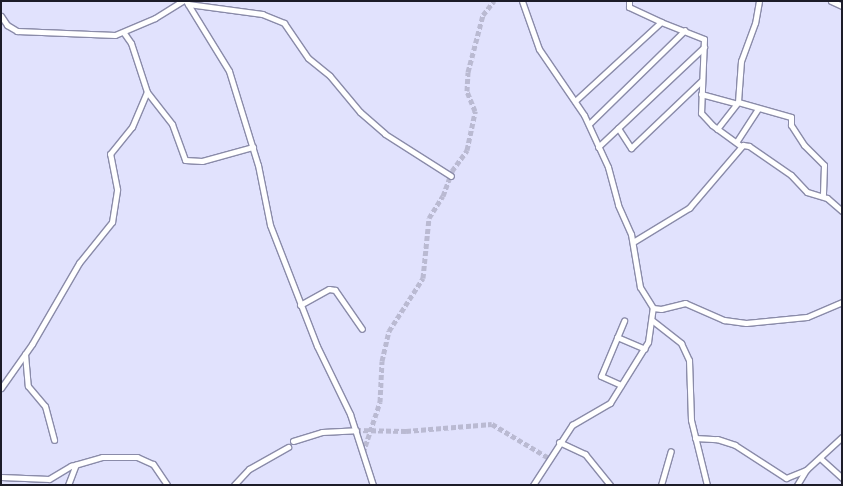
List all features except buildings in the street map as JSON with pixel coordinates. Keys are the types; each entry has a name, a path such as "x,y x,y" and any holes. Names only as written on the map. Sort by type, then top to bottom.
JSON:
{"street":[{"path":"1,16 17,32 124,33 182,1"},
{"path":"522,1 539,49 589,124 632,242 640,287 653,308 653,321 645,349 607,406 578,419 559,442 533,485"},
{"path":"629,1 629,7 661,22 703,37 701,112 717,129 739,144 757,151 791,175 807,192 823,196 842,211"},
{"path":"717,129 736,102 742,56 755,23 759,1"},
{"path":"831,1 842,6"},
{"path":"187,3 229,71 262,179 266,215 300,305 356,430 373,485"},
{"path":"187,3 262,14 284,23 308,58 330,76 360,112 385,134 450,176"},
{"path":"575,101 661,22"},
{"path":"589,124 685,30"},
{"path":"124,33 131,43 147,92 172,124 183,156 188,162 253,147"},
{"path":"598,147 704,47"},
{"path":"618,128 631,148 701,81"},
{"path":"1,388 26,353 71,275 114,218 117,189 110,154 132,128 147,92"},
{"path":"701,94 791,117 791,125 804,145 824,165 823,196"},
{"path":"632,242 689,208 739,144 758,108"},
{"path":"300,305 329,289 335,290 362,329"},
{"path":"653,308 661,310 685,303 724,320 746,323 808,317 842,302"},
{"path":"621,385 601,376 624,321"},
{"path":"653,321 676,338 688,357 691,420 706,485"},
{"path":"617,337 645,349"},
{"path":"26,353 28,386 47,411 54,440"},
{"path":"293,441 322,432 356,430"},
{"path":"797,485 806,470 842,437"},
{"path":"695,438 718,439 735,445 786,478 806,470"},
{"path":"559,442 585,454 610,485"},
{"path":"234,485 248,469 288,447"},
{"path":"661,485 671,451"},
{"path":"1,477 49,479 76,464 107,456 142,458 153,464 167,485"},
{"path":"820,458 842,478"},
{"path":"68,485 76,464"}],"tunnel":[{"path":"363,453 380,402 382,361 389,331 423,278 429,218 443,196 452,171 467,150 475,111 467,91 468,72 483,15 494,1"},
{"path":"356,430 406,431 492,424 549,458"}]}
